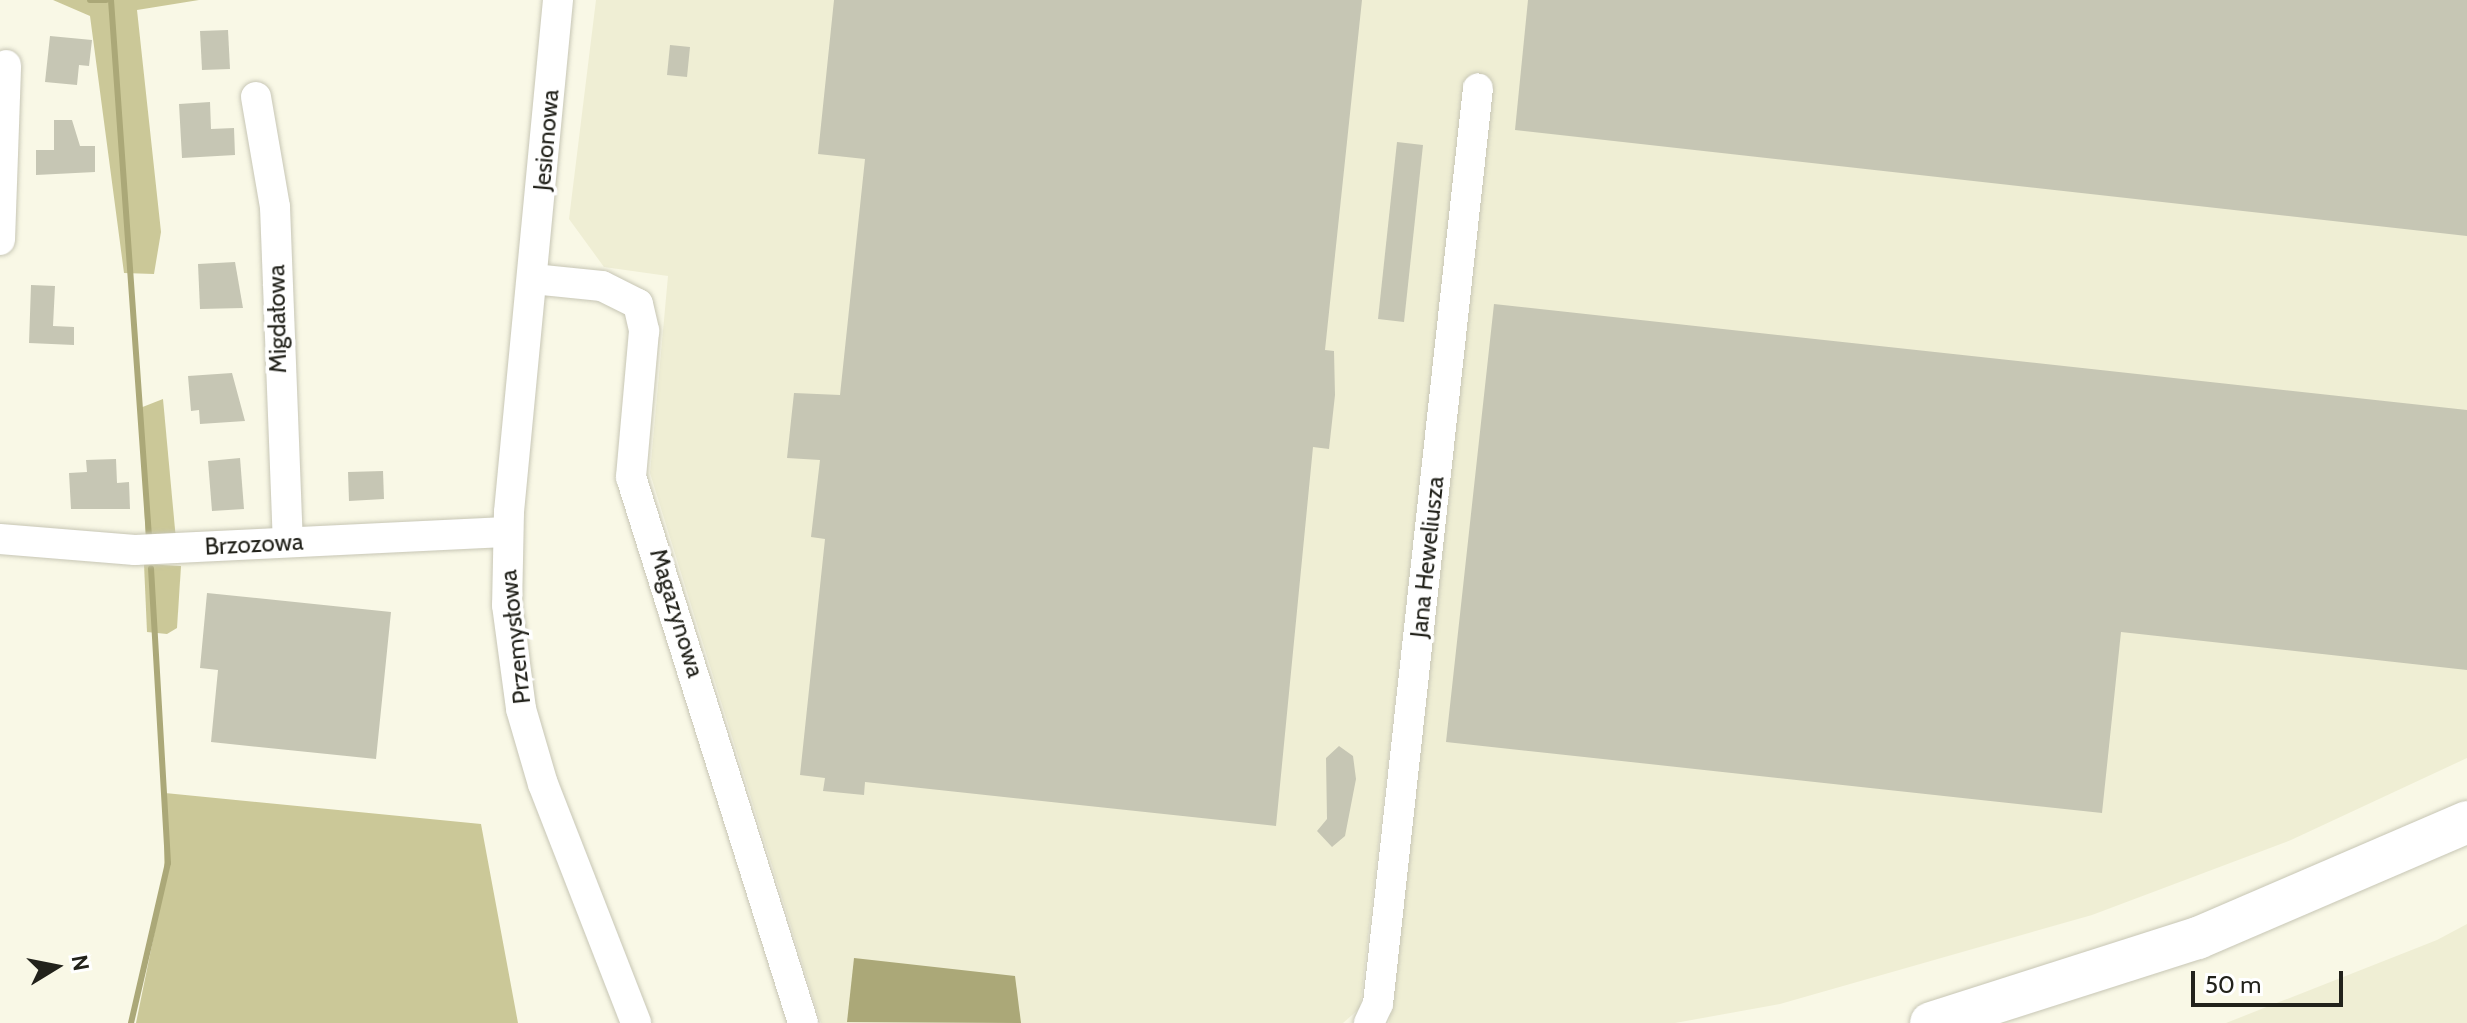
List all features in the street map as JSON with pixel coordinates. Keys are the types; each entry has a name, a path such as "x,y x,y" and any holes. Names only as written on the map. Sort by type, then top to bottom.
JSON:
{"highway":[{"path":"1931,1023 2198,938 2467,822"}],"street":[{"name":"Jesionowa","path":"533,279 558,0"},
{"path":"0,240 6,65"},
{"name":"Jana Heweliusza","path":"1369,1023 1378,1004 1478,88"},
{"name":"Migdałowa","path":"256,97 275,207 288,542"},
{"name":"Przemysłowa","path":"533,279 508,532 507,605 521,709 563,842 636,1023"},
{"name":"Magazynowa","path":"533,279 602,286 638,304 644,331 631,477 803,1023"},
{"name":"Brzozowa","path":"0,539 135,550 508,532"},
{"path":"611,960 619,1023"},
{"path":"611,960 659,1023"}],"shaded area":[{"path":"53,0 199,0 137,10 161,232 154,274 124,273 90,16"},
{"path":"596,0 2467,0 2467,758 2291,840 2092,915 1780,1004 1675,1023 1389,1023 1488,90 1464,89 1360,1008 1343,1023 821,1023 650,473 668,276 604,267 569,219"},
{"path":"163,399 176,540 146,543 140,408"},
{"path":"144,564 181,566 177,628 167,634 147,632"},
{"path":"165,793 481,824 518,1023 136,1023 164,886"},
{"path":"2467,924 2467,1023 2226,1023 2437,940"},
{"path":"854,958 1015,976 1021,1023 847,1022"}],"building":[{"path":"834,0 1362,0 1325,350 1334,351 1335,395 1329,449 1313,447 1276,826 865,782 864,795 823,791 825,778 800,775 825,539 811,537 820,460 787,458 794,393 840,395 865,159 818,154"},
{"path":"1528,0 2467,0 2467,236 1515,130"},
{"path":"228,30 230,69 202,70 200,31"},
{"path":"50,36 92,40 89,66 79,65 77,85 45,82"},
{"path":"670,45 690,47 687,77 667,75"},
{"path":"210,102 211,129 234,128 235,155 182,158 179,104"},
{"path":"54,120 72,120 80,146 95,146 95,172 36,175 36,150 54,150"},
{"path":"1397,142 1423,145 1404,322 1378,319"},
{"path":"235,262 243,308 200,309 198,264"},
{"path":"31,285 55,286 53,326 74,327 74,345 29,343"},
{"path":"1494,304 2467,410 2467,670 2121,632 2102,813 1446,742"},
{"path":"232,373 245,421 200,424 199,410 191,411 188,376"},
{"path":"240,458 244,509 212,511 208,461"},
{"path":"116,459 117,483 129,482 130,509 71,509 69,473 87,472 86,460"},
{"path":"383,471 384,499 349,501 348,472"},
{"path":"207,593 391,612 376,759 211,742 218,670 200,668"},
{"path":"1339,746 1353,756 1356,779 1345,836 1332,847 1317,831 1327,819 1326,758"}],"waterway":[{"path":"90,0 106,0"},
{"path":"111,0 149,537"},
{"path":"131,1023 168,863 151,568"}]}
